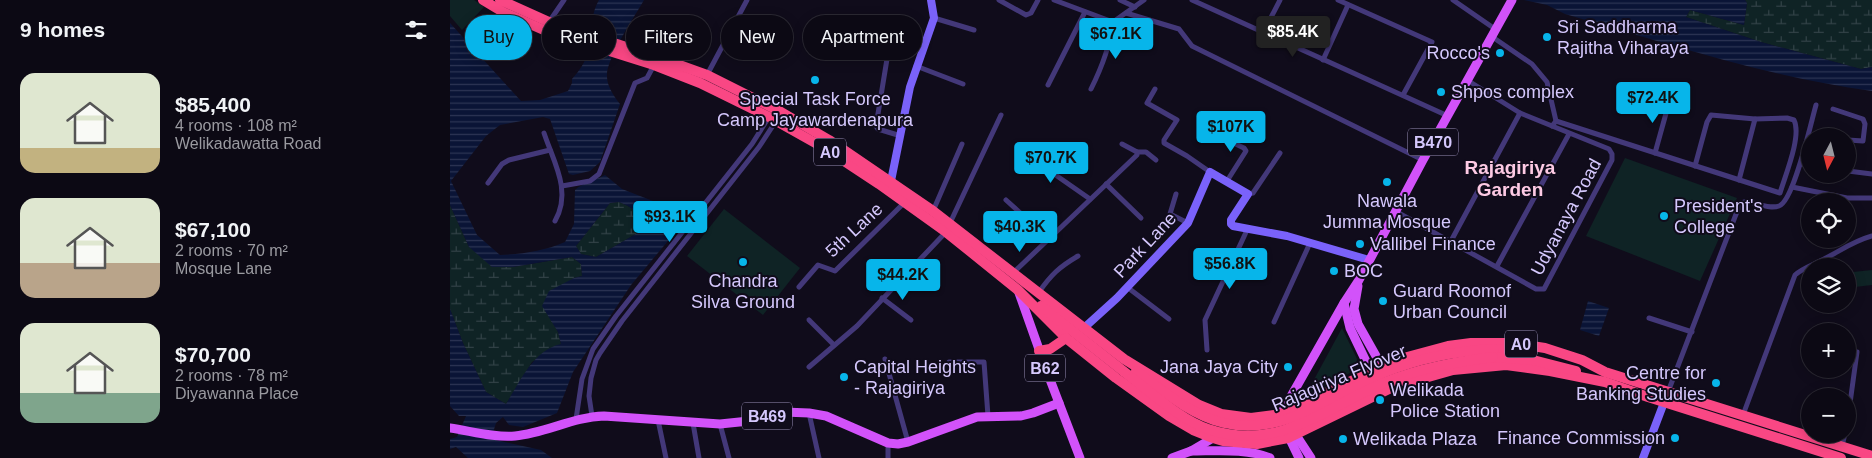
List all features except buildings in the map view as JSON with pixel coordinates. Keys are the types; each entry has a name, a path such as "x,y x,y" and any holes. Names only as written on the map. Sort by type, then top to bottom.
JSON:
{"highway":[{"name":"A0","path":"483,0 503,12 528,23 542,27"},
{"name":"A0","path":"500,0 516,4 542,18"},
{"name":"A0","path":"616,48 707,75 741,91 821,135 933,211 948,228 1018,290 1046,320 1116,378 1169,416 1193,430 1213,438 1223,441 1257,444 1293,437 1393,387 1452,370 1506,366 1605,377 1841,458"},
{"name":"A0","path":"621,50 700,83 772,119 826,149 904,202 948,228 1013,273 1124,359 1199,405 1221,414 1251,418 1281,414 1396,360 1448,346 1483,342 1534,345 1582,360 1605,377"},
{"name":"Rajagiriya Flyover","path":"1013,273 1062,317 1189,408 1215,421 1236,425 1260,426 1289,420 1383,374 1405,365 1451,353 1486,350 1524,351 1552,356 1605,377"},
{"name":"Rajagiriya Flyover","path":"1018,290 1180,414 1200,426 1227,434 1263,435 1289,429 1384,382 1423,369 1460,361 1501,357 1533,360 1605,377"},
{"path":"1040,351 1050,350 1066,338"},
{"path":"1448,346 1420,360 1418,365 1422,371 1452,370"},
{"name":"A0","path":"1666,397 1743,416 1872,456"}],"main road":[{"name":"B470","path":"1281,414 1359,280 1510,2"},
{"name":"B470","path":"1359,280 1354,309 1358,324 1393,387"},
{"name":"B62","path":"1018,290 1080,458"},
{"path":"1344,304 1350,328 1381,392"},
{"name":"B62","path":"1032,332 1037,320 1046,320"},
{"name":"B469","path":"450,428 514,436 538,432 576,419 592,416 720,424 750,421 784,412 826,416 888,443 898,444 977,416 1021,416 1059,403"},
{"path":"1281,414 1293,437 1310,458"},
{"path":"1293,437 1299,458"},
{"path":"1172,458 1191,451 1213,438"},
{"path":"1223,441 1260,456"},
{"path":"1191,451 1260,456"}],"street":[{"path":"554,15 564,0"},
{"path":"707,75 747,0"},
{"path":"890,181 916,66 934,18 931,0"},
{"path":"999,0 1026,15 1031,13 1038,0"},
{"path":"1054,0 1113,22"},
{"path":"1120,0 1135,7"},
{"path":"1091,89 1104,64 1111,40 1113,22 1144,0"},
{"path":"1192,0 1448,116"},
{"path":"1263,33 1280,0"},
{"path":"1338,0 1432,42 1403,95"},
{"path":"1453,0 1532,64 1546,82 1554,124 1655,153 1738,180 1780,193 1793,148 1797,126 1794,120 1787,118 1755,119 1711,116 1707,122 1695,166"},
{"path":"1323,60 1348,5"},
{"path":"1048,85 1084,12"},
{"path":"1126,13 1179,29 1192,46 1423,160"},
{"path":"934,18 974,30"},
{"path":"888,60 876,126 878,129 901,136"},
{"path":"562,186 590,181 599,174 635,83 647,78 654,65"},
{"path":"916,66 963,84"},
{"name":"Udyanaya Road","path":"1395,211 1536,289 1544,289 1612,160 1612,154 1609,149 1569,134 1554,124 1520,113 1467,80"},
{"path":"1155,89 1147,103 1177,120 1164,143 1248,194"},
{"path":"1655,153 1670,99"},
{"path":"1811,128 1816,105"},
{"path":"1833,109 1863,119 1865,124 1863,141 1856,141"},
{"path":"1451,241 1520,113"},
{"path":"809,367 857,326 948,228 1001,115"},
{"path":"576,419 582,379 588,358 616,316 772,119"},
{"path":"592,416 589,396 596,360 622,321 758,146 772,119"},
{"path":"1738,180 1755,119"},
{"path":"1210,132 1244,148 1246,151 1227,181"},
{"path":"544,133 562,186 562,208 555,221"},
{"path":"1497,266 1569,134"},
{"path":"933,211 962,144"},
{"path":"1122,144 1137,152 1146,152 1156,160"},
{"path":"488,183 502,164 509,160 550,150"},
{"path":"1013,273 1137,155 1137,152"},
{"path":"1024,153 1090,199"},
{"path":"1280,153 1253,193 1248,194 1231,220 1231,224 1233,226 1287,236 1369,260"},
{"path":"1643,458 1738,209 1744,202 1771,207 1780,206 1786,201 1801,161"},
{"name":"Park Lane","path":"1085,328 1188,223 1210,172"},
{"path":"1856,172 1872,174"},
{"path":"1106,184 1141,218"},
{"path":"1792,187 1847,198 1872,198"},
{"path":"1176,194 1170,214 1188,223"},
{"path":"1006,200 1049,240"},
{"name":"5th Lane","path":"799,287 818,265 835,271 904,202"},
{"path":"1206,350 1204,320 1248,228"},
{"path":"1743,416 1796,275 1801,270 1856,240 1872,236"},
{"path":"1274,322 1310,244"},
{"path":"1038,293 1060,266 1078,256"},
{"path":"641,284 647,289"},
{"path":"1126,287 1169,320"},
{"path":"882,298 911,320"},
{"path":"1649,318 1692,332"},
{"path":"809,320 834,345"},
{"path":"1852,388 1857,352"},
{"path":"885,359 908,442"},
{"path":"949,362 984,362 988,416"},
{"path":"809,413 820,458"},
{"path":"1213,438 1221,414"},
{"path":"658,420 666,458"},
{"path":"693,423 700,458"},
{"path":"720,424 729,458"},
{"path":"888,443 888,458"}],"green space":[{"path":"450,0 474,0 484,7 476,15 465,15 465,27 462,30 450,16"},
{"path":"1745,0 1872,0 1872,67 1861,69 1761,42 1686,17 1690,10 1744,25 1747,3"},
{"name":"President's College","path":"1625,158 1737,198 1700,281 1586,236"},
{"path":"619,202 634,210 643,220 646,224 641,231 596,257 581,254 576,246 610,203"},
{"path":"450,205 469,247 513,267 572,257 581,264 582,276 574,278 543,305 558,332 561,344 532,362 506,404 486,392 463,343 450,309"},
{"name":"Chandra Silva Ground","path":"724,209 800,268 763,315 687,256"},
{"path":"1872,270 1872,285 1856,287 1856,272"},
{"path":"1342,328 1357,359 1355,370 1303,400"}],"water":[{"path":"599,0 644,0 635,15 626,15 626,30 616,47 616,15 593,15"},
{"path":"1524,0 1745,0 1747,3 1744,25 1690,10 1686,17 1761,42 1861,69 1872,67 1872,91 1833,85 1755,68 1565,14 1547,5"},
{"path":"450,23 465,39 465,60 484,60 521,101 540,100 568,91 572,79 584,61 611,60 607,77 608,84 620,104 600,162 590,171 573,175 569,174 550,119 543,117 500,125 486,136 451,181 477,235 500,255 533,252 565,242 574,224 575,190 581,185 605,175 622,189 684,213 684,222 631,285 573,372 557,413 523,427 509,425 503,417 496,423 491,439 541,450 552,458 468,458 456,447 450,449 450,439 457,437 466,416 459,416 450,406 450,309 463,343 486,392 506,404 535,360 551,347 561,344 558,332 542,306 549,291 582,276 581,264 572,257 513,267 492,267 469,247 450,205","holes":["619,202 631,208 646,224 641,231 596,257 581,254 576,246 610,203"]},
{"path":"1588,301 1609,308 1599,336 1580,330"}],"place":[{"name":"Sri Saddharma Rajitha Viharaya","path":"1547,37"},
{"name":"Rocco's","path":"1500,53"},
{"name":"Special Task Force Camp Jayawardenapura","path":"815,80"},
{"name":"Shpos complex","path":"1441,92"},
{"name":"Nawala Jumma Mosque","path":"1387,182"},
{"name":"President's College","path":"1664,216"},
{"name":"Vallibel Finance","path":"1360,244"},
{"name":"Chandra Silva Ground","path":"743,262"},
{"name":"BOC","path":"1334,271"},
{"name":"Guard Roomof Urban Council","path":"1383,301"},
{"name":"Jana Jaya City","path":"1288,367"},
{"name":"Capital Heights - Rajagiriya","path":"844,377"},
{"name":"Centre for Banking Studies","path":"1716,383"},
{"name":"Welikada Police Station","path":"1380,400"},
{"name":"Finance Commission","path":"1675,438"},
{"name":"Welikada Plaza","path":"1343,439"}],"district":[{"name":"Rajagiriya Garden","path":"1510,178"}]}
